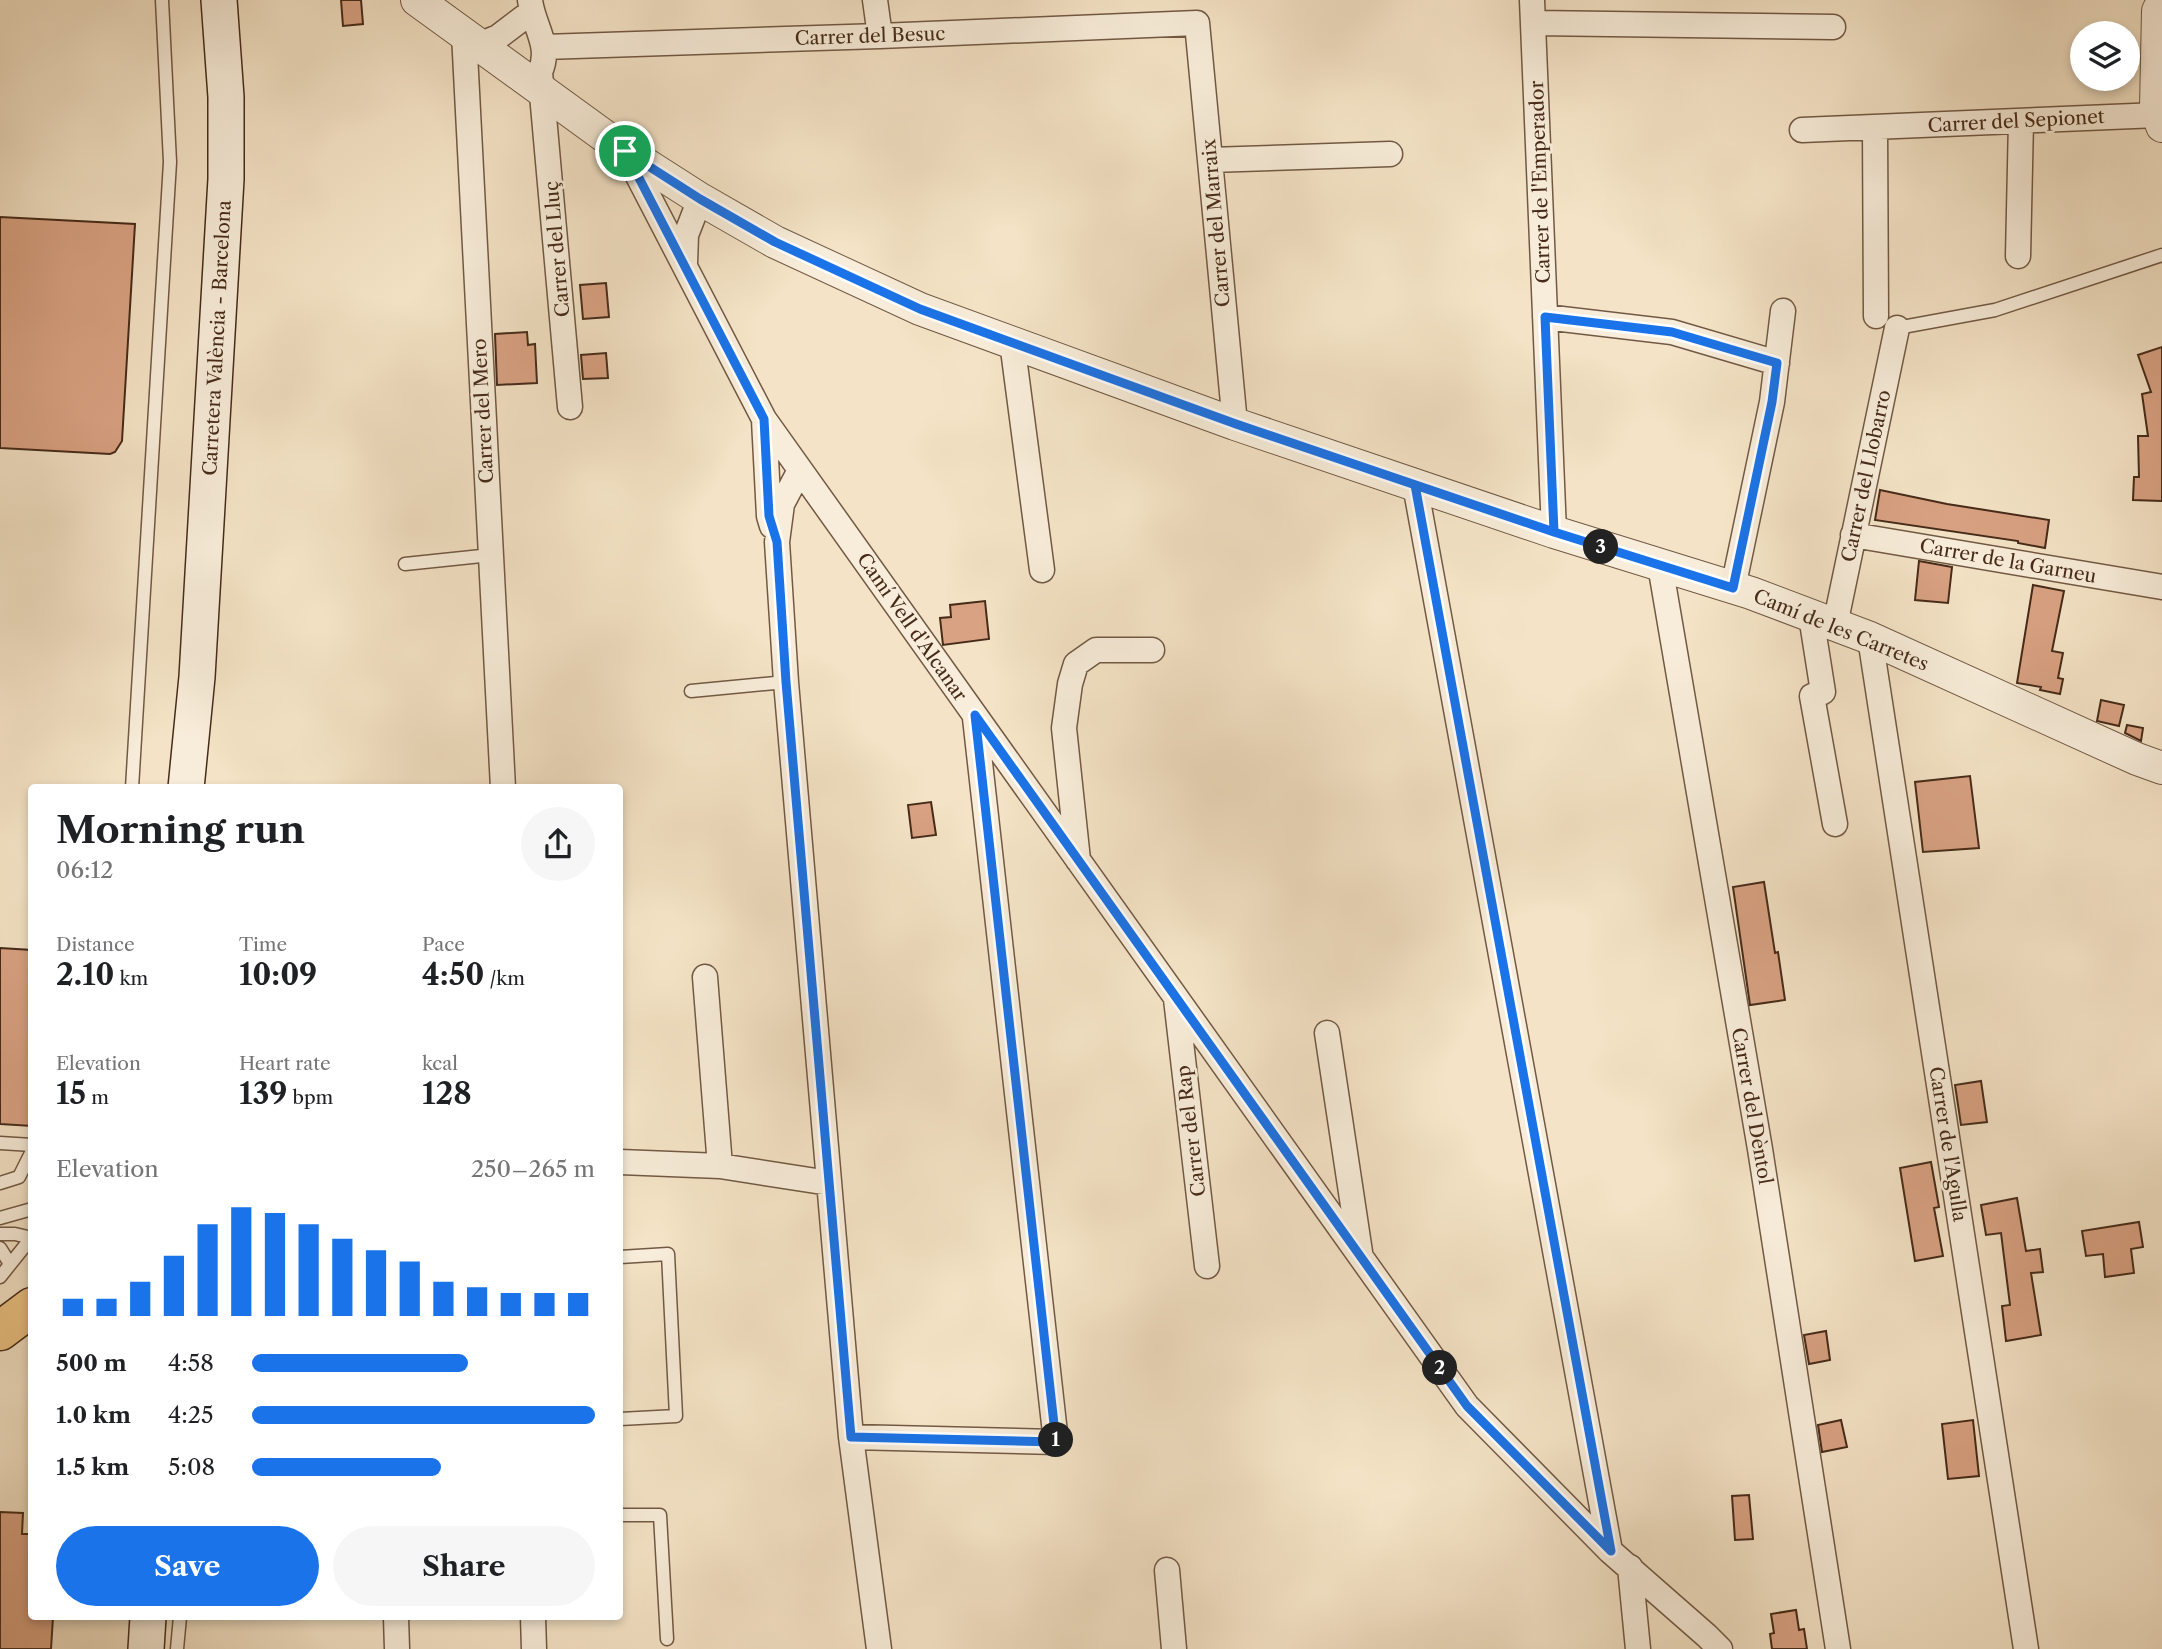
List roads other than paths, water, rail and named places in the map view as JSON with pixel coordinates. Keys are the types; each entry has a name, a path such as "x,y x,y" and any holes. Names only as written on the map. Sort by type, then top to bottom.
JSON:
{"main road":[{"name":"Carretera València - Barcelona","path":"195,784 197,677 226,180 226,97 219,0"},
{"name":"Carretera València - Barcelona","path":"186,784 197,677"},
{"path":"128,1649 130,1620"},
{"path":"146,1649 148,1620"}],"street":[{"name":"Camí de les Carretes","path":"417,0 698,206 920,309 1236,424 1823,620 2153,759"},
{"path":"875,0 880,36"},
{"path":"2155,4 2156,107 2160,121"},
{"path":"471,39 498,37 531,6 544,47"},
{"path":"1533,11 1833,27"},
{"name":"Carrer de l'Emperador","path":"1533,11 1554,532"},
{"name":"Carrer del Besuc","path":"544,47 1197,23"},
{"name":"Carrer del Marraix","path":"1197,23 1236,424"},
{"name":"Carrer del Mero","path":"471,39 503,784"},
{"name":"Carrer del Lluç","path":"544,47 546,59 540,72 570,407"},
{"path":"2018,256 2021,121"},
{"name":"Carrer del Sepionet","path":"1802,130 2021,121 2160,121"},
{"path":"1875,127 1886,322"},
{"name":"Camí Vell d'Alcanar","path":"625,151 764,419 1467,1406 1611,1551 1720,1649"},
{"path":"1210,160 1390,154"},
{"path":"660,220 665,203 698,206 685,264"},
{"path":"1733,588 1772,402 1783,311"},
{"path":"1545,317 1672,332 1777,363"},
{"name":"Carrer del Llobarro","path":"1823,620 1853,535 1886,322"},
{"path":"1012,342 1042,570"},
{"path":"764,419 769,516 777,542"},
{"path":"768,498 781,475 797,466"},
{"path":"797,466 782,504 777,542 786,682 851,1437 879,1649"},
{"path":"1415,485 1611,1551"},
{"path":"777,542 789,513 803,496 817,494"},
{"name":"Carrer de la Garneu","path":"1853,535 2162,587"},
{"name":"Carrer del Dèntol","path":"1660,565 1760,1149 1838,1649"},
{"path":"1823,620 1823,692 1812,696 1835,824"},
{"name":"Carrer de l'Agulla","path":"1870,638 2026,1649"},
{"path":"1078,860 1064,728 1069,684 1076,664 1096,650 1152,650"},
{"path":"851,1437 1056,1442 975,715"},
{"path":"705,977 720,1166"},
{"name":"Carrer del Rap","path":"1175,996 1207,1266"},
{"name":"Camí Vell d'Alcanar","path":"1327,1033 1361,1256"},
{"path":"623,1162 720,1166 829,1183"},
{"path":"1630,1567 1638,1649"},
{"path":"1167,1570 1174,1649"},
{"path":"396,1620 397,1649"},
{"path":"533,1620 534,1649"}],"lane":[{"path":"132,784 170,162 162,0"},
{"path":"1886,322 1995,310 2162,255"},
{"path":"405,564 491,555"},
{"path":"691,691 786,682"},
{"path":"0,1143 28,1145"},
{"path":"0,1183 19,1177 28,1159"},
{"path":"0,1218 28,1210"},
{"path":"0,1234 28,1237"},
{"path":"0,1276 28,1242"},
{"path":"0,1248 10,1264"},
{"path":"623,1257 668,1254 676,1416 623,1419"},
{"path":"623,1515 660,1515 667,1639"},
{"path":"177,1649 180,1620"}]}
